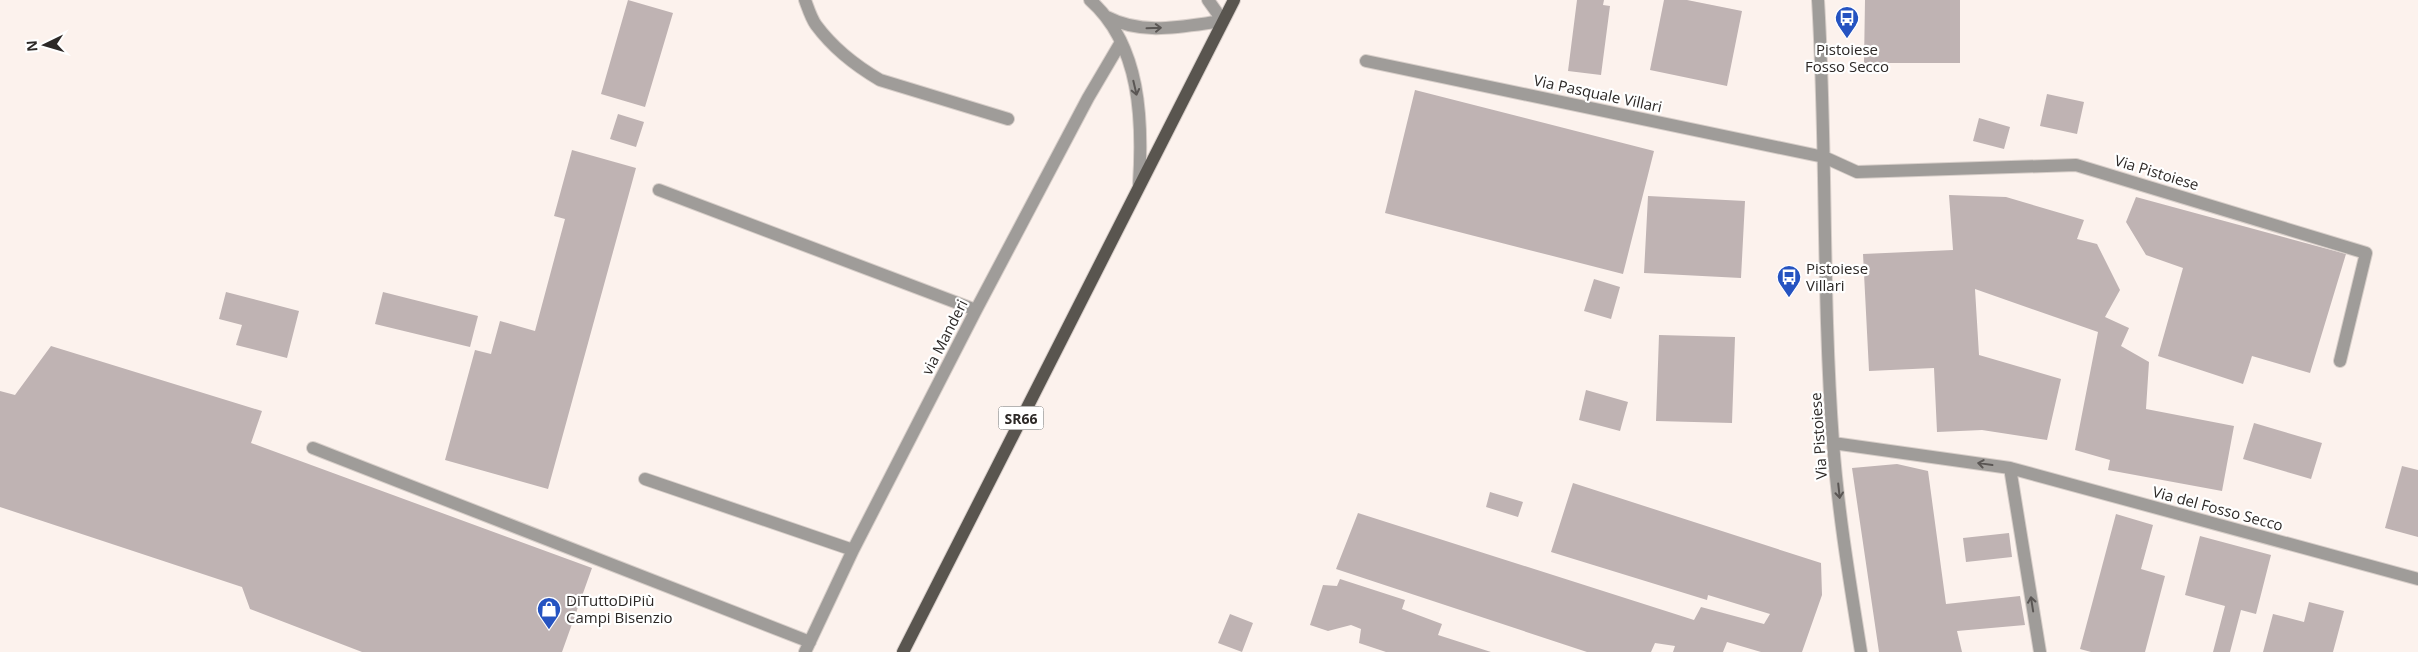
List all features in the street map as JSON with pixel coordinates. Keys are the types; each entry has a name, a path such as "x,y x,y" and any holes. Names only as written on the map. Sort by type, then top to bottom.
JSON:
{"main road":[{"name":"SR66","path":"903,652 1234,0"}],"street":[{"path":"805,0 815,24 832,43 862,69 874,76 1008,119"},
{"path":"1090,0 1107,17 1121,42 1137,91 1141,147 1139,184"},
{"path":"1208,0 1223,21"},
{"name":"Via Pistoiese","path":"1818,0 1824,156 1826,297 1833,443 1848,570 1861,652"},
{"path":"1107,17 1122,25 1143,28 1223,21"},
{"name":"via Manderi","path":"808,647 853,550 976,310 1088,98 1121,42"},
{"name":"Via Pasquale Villari","path":"1366,61 1824,156"},
{"name":"Via Pistoiese","path":"1824,156 1857,172 2076,165 2366,253 2340,362"},
{"path":"659,190 976,310"},
{"name":"Via del Fosso Secco","path":"1833,443 2010,468 2418,579"},
{"path":"313,448 808,647"},
{"path":"2010,468 2040,652"},
{"path":"645,479 853,550"}],"building":[{"path":"628,0 673,13 645,107 601,94"},
{"path":"1577,0 1604,0 1603,5 1610,6 1601,75 1568,71"},
{"path":"1664,0 1687,0 1742,11 1727,86 1650,70"},
{"path":"1865,0 1960,0 1960,63 1864,63"},
{"path":"1415,90 1654,151 1623,274 1385,213"},
{"path":"2047,94 2084,102 2077,134 2040,126"},
{"path":"618,114 644,122 636,147 610,139"},
{"path":"1979,118 2010,127 2004,149 1973,141"},
{"path":"572,150 636,168 548,489 445,460 475,350 491,354 500,321 535,331 565,219 554,216"},
{"path":"1949,195 2006,197 2084,220 2077,239 2097,244 2120,290 2105,317 2129,328 2121,346 2149,362 2146,409 2234,426 2222,491 2108,470 2110,460 2075,450 2098,332 1975,289 1979,355 2061,379 2047,440 1982,430 1937,432 1934,368 1869,371 1863,254 1953,250"},
{"path":"1648,196 1745,201 1741,278 1644,273"},
{"path":"2136,197 2346,254 2310,373 2252,356 2243,384 2158,356 2183,268 2146,255 2126,222"},
{"path":"1594,279 1620,287 1611,319 1584,311"},
{"path":"226,292 299,311 287,358 236,345 242,325 219,319"},
{"path":"383,292 478,316 470,347 375,324"},
{"path":"1659,335 1735,337 1732,423 1656,421"},
{"path":"51,346 262,411 251,443 592,568 562,652 362,652 250,609 242,587 0,507 0,391 15,395"},
{"path":"1586,390 1628,402 1620,431 1579,420"},
{"path":"2254,423 2322,443 2311,479 2243,459"},
{"path":"1897,464 1928,471 1946,604 2020,596 2025,625 1957,631 1962,652 1879,652 1852,468"},
{"path":"2402,466 2418,470 2418,537 2385,528"},
{"path":"1573,483 1821,563 1822,595 1802,652 1761,652 1727,642 1723,652 1673,652 1675,646 1655,643 1651,652 1587,652 1336,569 1358,513 1694,620 1701,607 1764,624 1770,614 1708,595 1707,600 1551,552"},
{"path":"1490,492 1523,502 1518,517 1486,507"},
{"path":"2116,514 2153,525 2141,569 2165,576 2145,652 2091,652 2080,649"},
{"path":"2009,533 2012,557 1966,562 1963,538"},
{"path":"2200,536 2271,555 2256,614 2241,610 2230,652 2213,652 2225,606 2185,595"},
{"path":"1340,579 1405,600 1402,609 1442,624 1438,635 1491,652 1386,652 1359,643 1361,629 1351,625 1328,631 1310,625 1323,585 1337,586"},
{"path":"2309,602 2344,611 2333,652 2263,652 2273,614 2304,622"},
{"path":"1230,614 1253,623 1242,652 1218,643"}],"place":[{"name":"Pistoiese Fosso Secco","path":"1847,39"},
{"name":"Pistoiese Villari","path":"1789,298"},
{"name":"DiTuttoDiPiù Campi Bisenzio","path":"549,630"}]}
